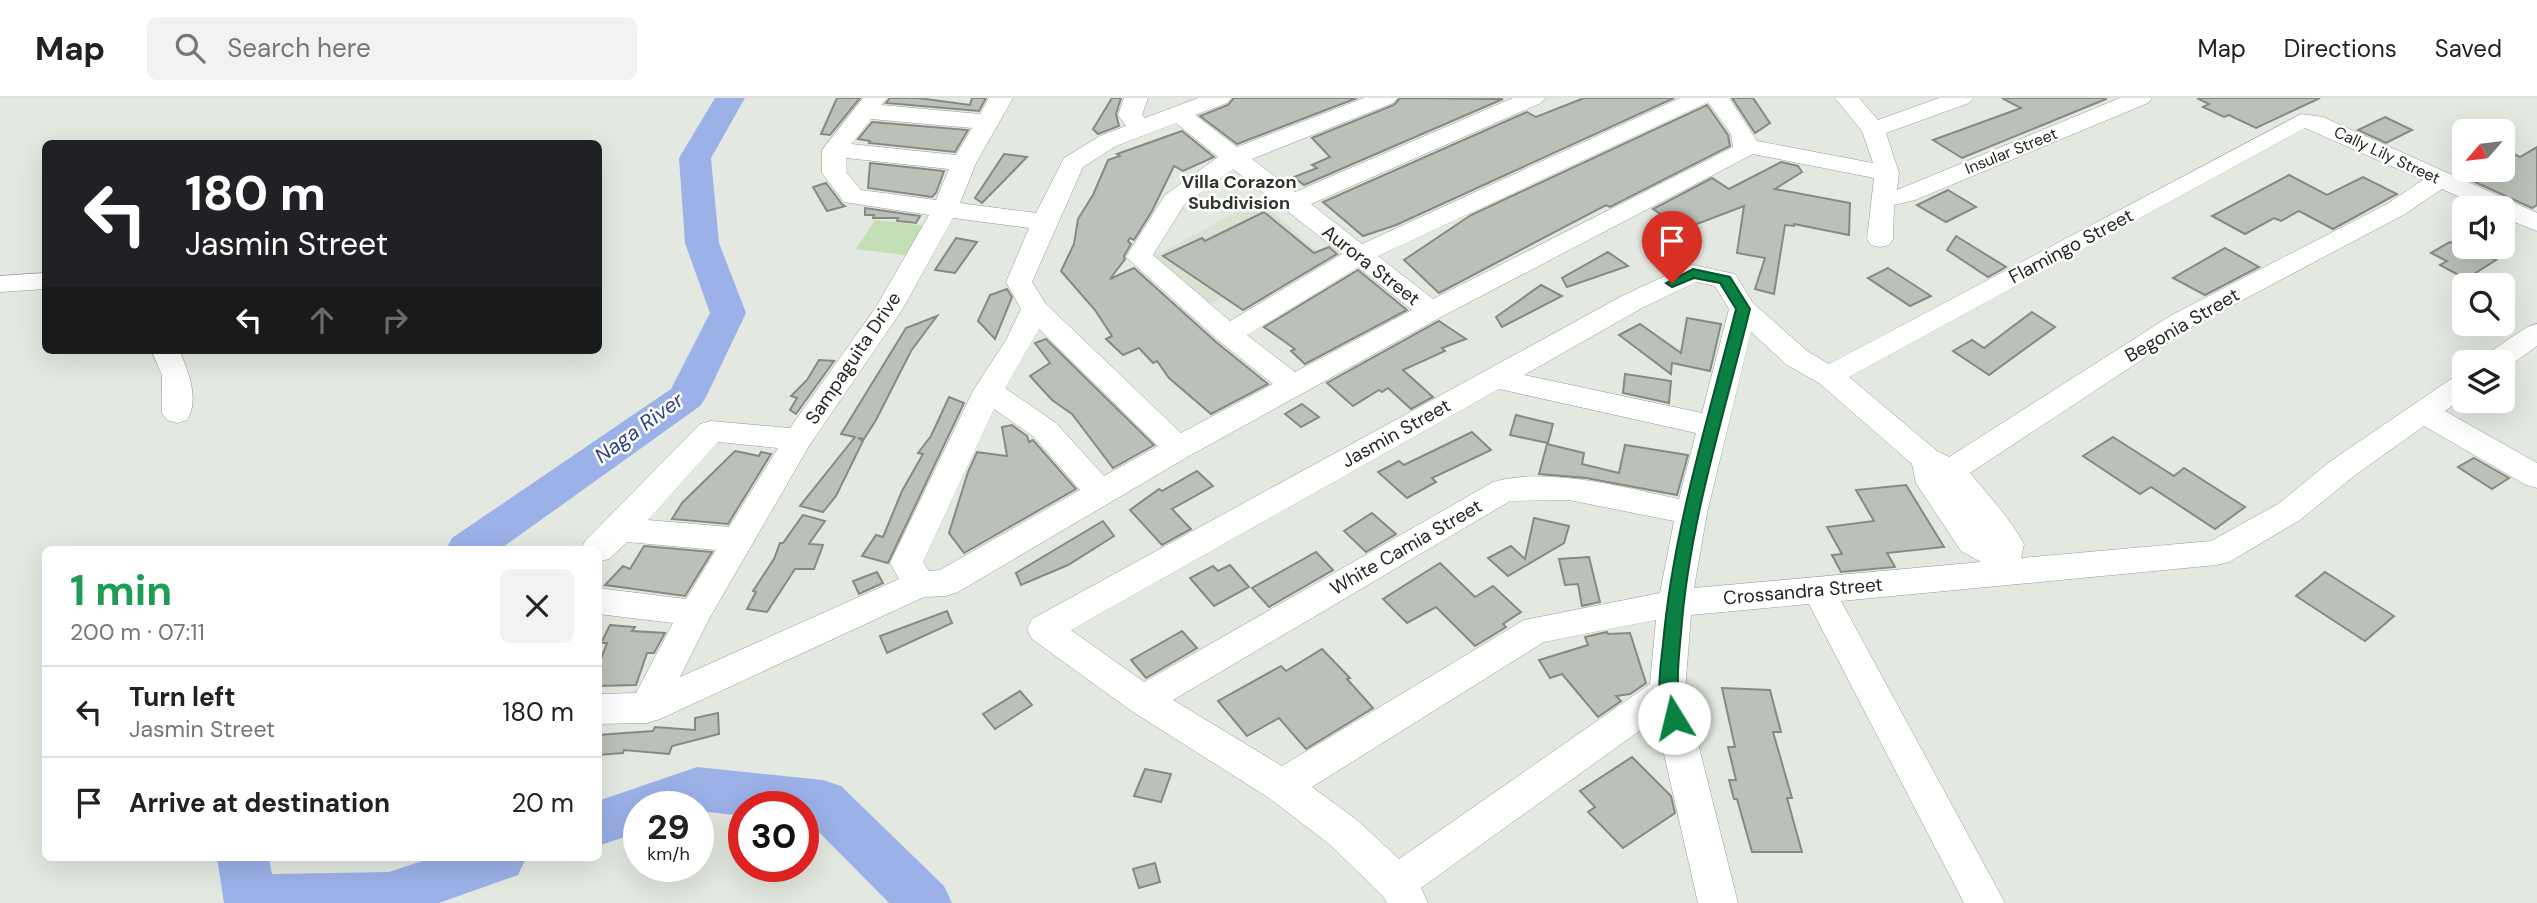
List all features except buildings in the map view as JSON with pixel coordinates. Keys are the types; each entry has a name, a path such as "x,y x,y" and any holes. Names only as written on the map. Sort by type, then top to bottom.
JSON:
{"street":[{"name":"Sampaguita Drive","path":"648,708 695,613 798,439 888,310 946,208 964,163 1001,98"},
{"path":"1136,98 1130,115 1141,129"},
{"path":"1178,448 1035,309 1019,282 1073,163 1108,141 1219,98"},
{"path":"1294,386 1228,334 1139,257 1174,200 1232,158 1385,98"},
{"path":"1292,203 1532,98"},
{"path":"1228,334 1359,255 1699,98"},
{"path":"1717,98 1743,134 1747,146"},
{"path":"1847,98 1873,130 1887,173 1880,239"},
{"path":"1873,130 1961,98"},
{"name":"Insular Street","path":"1882,201 1906,195 2140,98"},
{"path":"985,122 870,104 834,150 834,173 853,197 1044,222"},
{"name":"Aurora Street","path":"1179,114 1431,311"},
{"name":"Flamingo Street","path":"1829,376 2301,121 2315,122"},
{"name":"Cally Lily Street","path":"2315,122 2537,223"},
{"path":"1747,146 1887,173"},
{"path":"602,709 648,708 920,584 946,583 1178,448 1431,311 1742,152 1747,146"},
{"path":"834,150 964,163"},
{"name":"Begonia Street","path":"1936,471 2180,322 2396,209 2422,194 2439,179"},
{"name":"Jasmin Street","path":"1143,700 1044,629 1632,302 1693,273 1725,280 1743,309 1797,358 1829,376 1936,471 1972,542 2007,567"},
{"path":"0,284 42,281"},
{"path":"920,584 906,563 988,391 1020,341 1035,309"},
{"path":"1718,903 1667,691 1675,603 1691,513 1743,309"},
{"path":"2512,350 2537,333"},
{"path":"167,354 176,375 177,413"},
{"path":"1495,378 1712,426"},
{"path":"988,391 1045,430 1102,494"},
{"name":"Crossandra Street","path":"1282,786 1536,630 1675,603 2007,567 2217,553 2289,512 2343,468 2452,392"},
{"path":"2423,412 2537,477"},
{"path":"609,539 711,430 798,439"},
{"name":"White Camia Street","path":"1143,700 1504,490 1569,489 1691,513"},
{"path":"609,539 738,540"},
{"path":"1818,589 1985,903"},
{"path":"602,601 695,613"},
{"path":"1143,700 1282,786 1343,832 1403,893 1667,691"}],"shaded area":[{"path":"1254,203 1272,211 1319,253 1200,308 1149,259"}],"green space":[{"path":"875,220 929,226 912,256 856,249"}],"waterway":[{"name":"Naga River","path":"473,546 686,397 728,313 702,243 695,158 730,98"},
{"name":"Naga River","path":"691,791 697,789 823,802 925,903"},
{"name":"Naga River","path":"602,823 623,815"},
{"name":"Naga River","path":"243,861 249,899 389,896 491,861"}],"district":[{"name":"Villa Corazon Subdivision","path":"1239,192"}],"route":[{"path":"1672,283 1693,273 1725,280 1743,309 1691,513 1675,603 1667,691 1674,718"}]}
